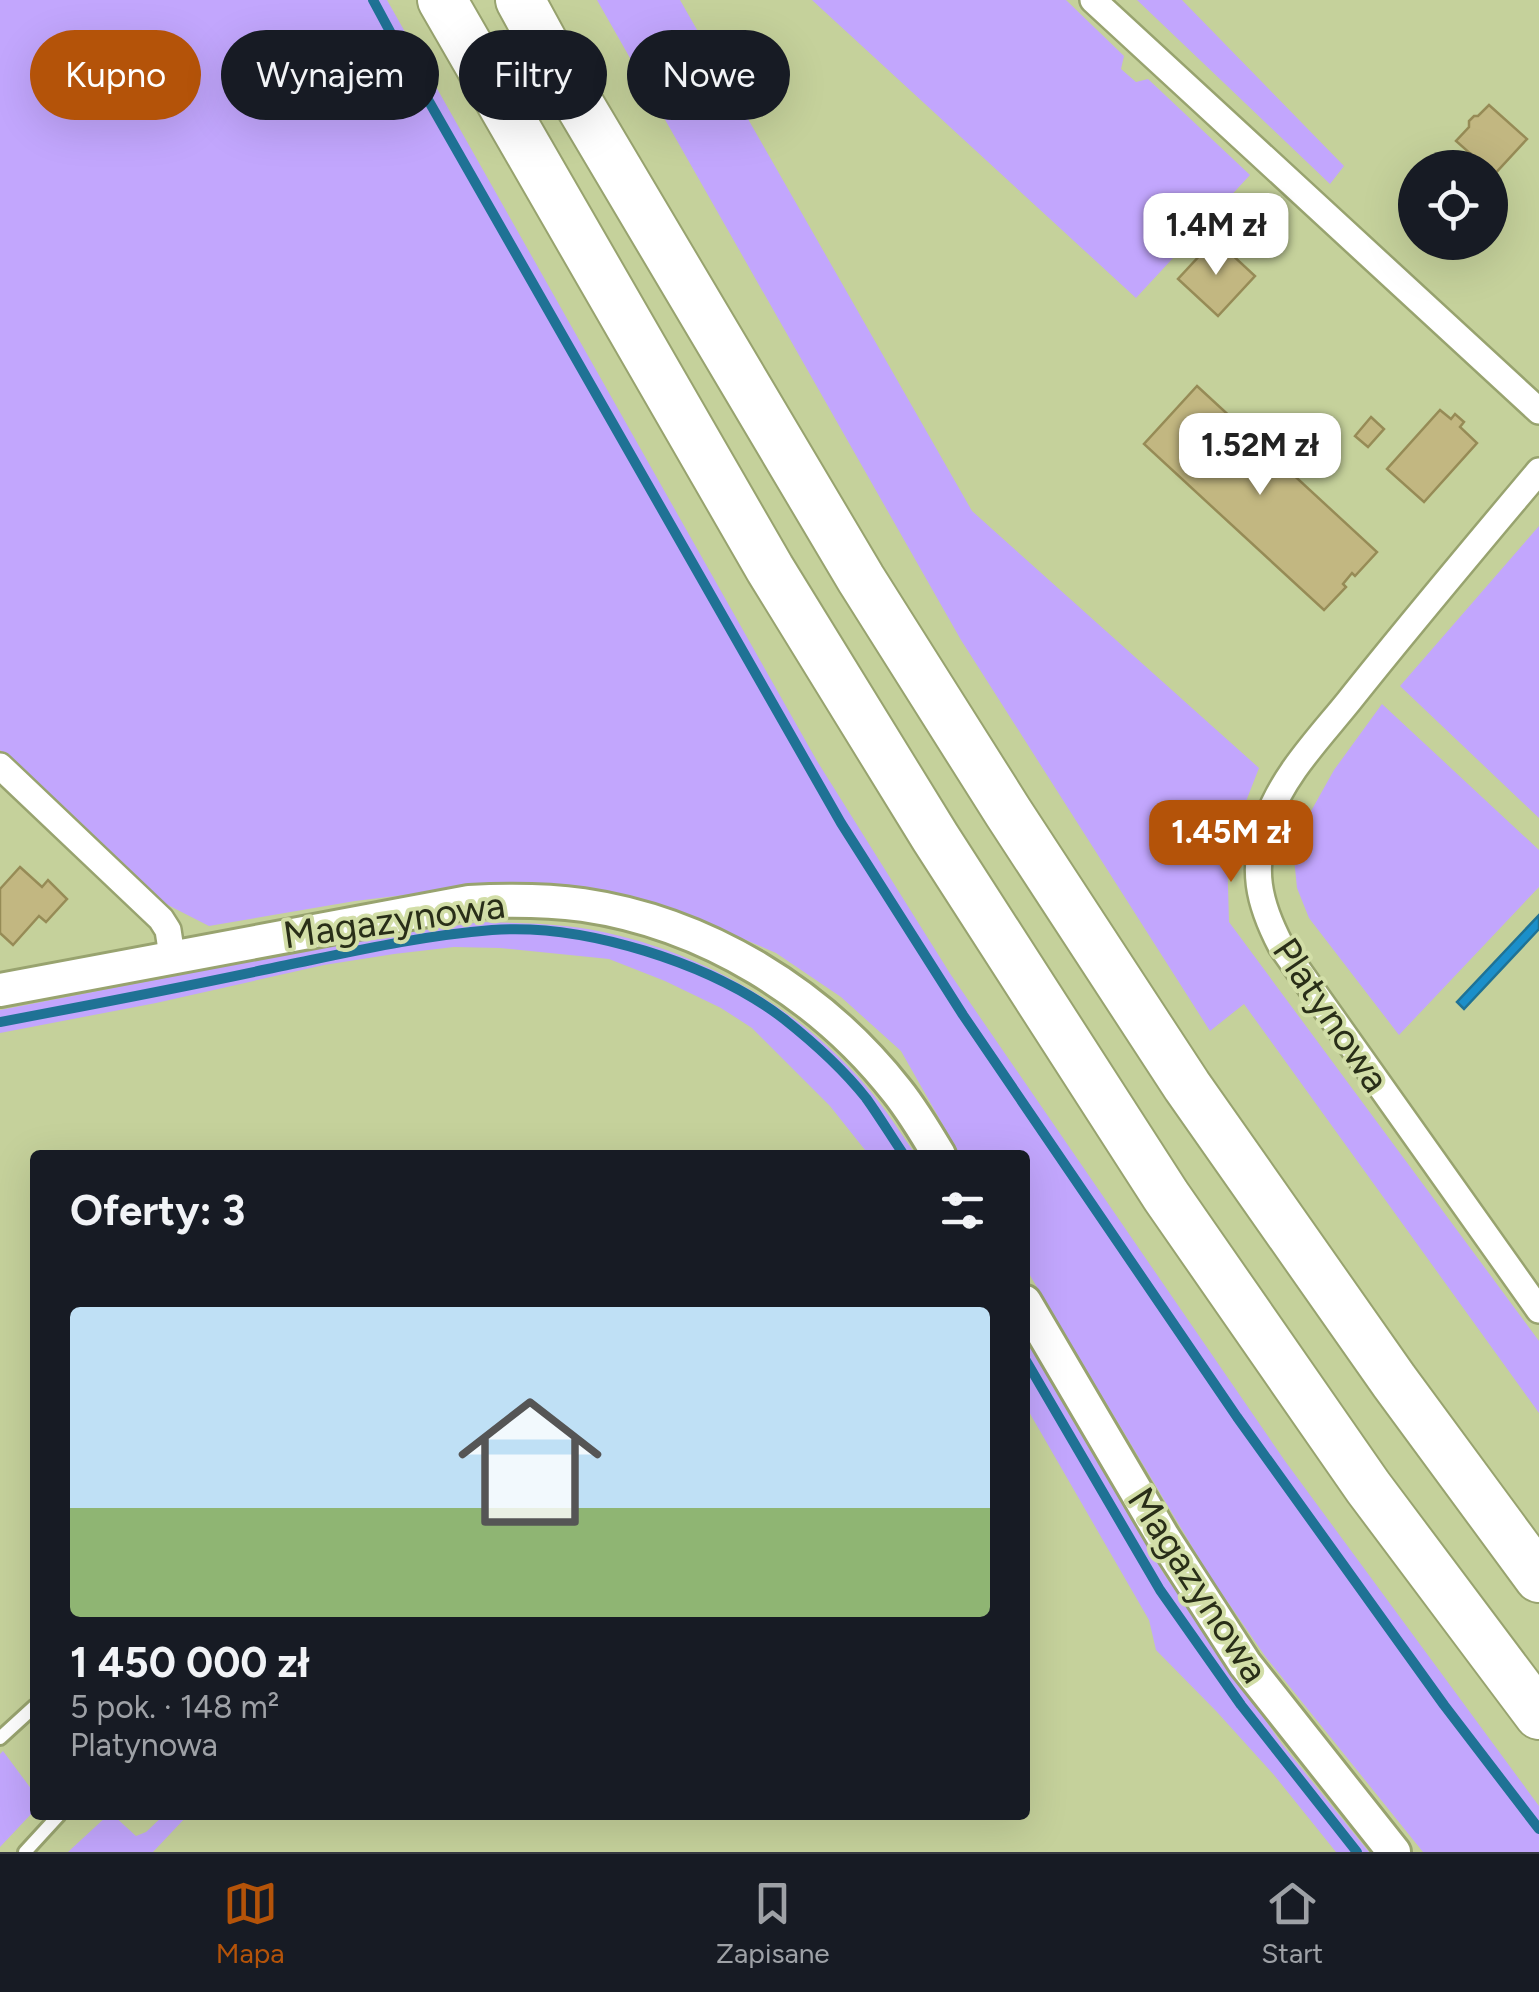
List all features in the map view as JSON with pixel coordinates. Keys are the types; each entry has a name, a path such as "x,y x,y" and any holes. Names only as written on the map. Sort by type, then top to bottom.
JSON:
{"highway":[{"path":"442,0 770,570 935,837 1166,1196 1368,1487 1539,1715"},
{"path":"520,0 861,579 1008,812 1209,1117 1394,1381 1539,1578"}],"street":[{"path":"1093,0 1539,411"},
{"name":"Platynowa","path":"1539,470 1364,681 1286,784 1268,818 1260,852 1259,884 1265,916 1281,946 1539,1310"},
{"path":"0,766 161,919 168,930 172,956"},
{"name":"Magazynowa","path":"0,990 469,902 583,905 658,923 720,948 783,984 850,1038 882,1072 936,1150"},
{"name":"Magazynowa","path":"1030,1311 1163,1537 1245,1664 1394,1852"}],"lane":[{"path":"0,1738 30,1711"},
{"path":"25,1852 54,1820"}],"shaded area":[{"path":"0,0 387,0 404,30 221,30 221,120 439,120 439,92 817,761 951,975 1285,1461 1539,1806 1539,1852 1423,1852 1265,1656 1209,1575 1030,1275 1030,1150 957,1150 901,1051 841,997 776,953 617,894 511,882 355,901 209,926 162,902 0,750"},
{"path":"597,0 680,0 697,30 627,30 627,53"},
{"path":"812,0 1066,0 1124,56 1121,69 1136,82 1148,79 1250,175 1136,298"},
{"path":"1137,0 1182,0 1344,166 1330,184"},
{"path":"665,120 749,120 972,511 1259,768 1227,850 1229,922 1539,1341 1539,1413 1244,1004 1210,1031 961,640"},
{"path":"1539,526 1539,818 1400,686"},
{"path":"1382,704 1539,850 1539,887 1399,1035 1309,918 1297,888 1294,858 1301,829 1334,770"},
{"path":"481,922 554,925 607,933 690,960 769,1001 805,1027 874,1095 912,1150 865,1150 830,1106 752,1028 721,1008 609,959 500,948 454,947 394,954 0,1033 0,1010 370,938"},
{"path":"1030,1346 1164,1574 1282,1744 1369,1852 1336,1852 1274,1775 1156,1650 1149,1620 1030,1414"},
{"path":"3,1751 30,1787 30,1815 0,1847"},
{"path":"103,1820 118,1820 136,1836 159,1820 183,1820 153,1852 68,1852"}],"water":[{"path":"1539,915 1539,929 1464,1009 1457,1002"}],"building":[{"path":"1489,105 1527,139 1508,160 1508,150 1466,150 1456,141 1469,127 1469,121"},
{"path":"1215,239 1255,276 1218,316 1178,279"},
{"path":"1197,386 1377,552 1355,576 1352,573 1343,584 1346,587 1324,610 1144,444"},
{"path":"1440,410 1451,419 1455,414 1464,422 1460,427 1477,443 1424,502 1387,469"},
{"path":"1371,417 1384,429 1368,447 1355,436"},
{"path":"20,867 42,887 48,880 67,899 46,922 39,916 13,945 0,933 0,889"}],"waterway":[{"path":"373,0 841,823 963,1015 1237,1417 1444,1705 1539,1829"},
{"path":"0,1022 435,937 492,930 566,933 606,940 684,964 754,999 795,1028 848,1077 901,1150"},
{"path":"1030,1368 1160,1590 1241,1705 1357,1852"}]}
